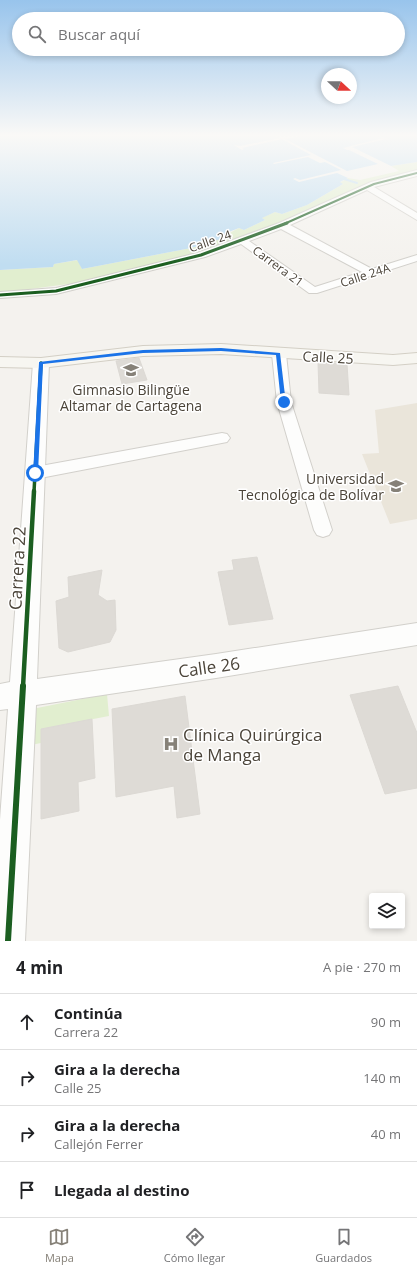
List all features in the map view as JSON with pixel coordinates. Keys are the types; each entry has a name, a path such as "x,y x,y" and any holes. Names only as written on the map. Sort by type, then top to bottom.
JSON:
{"main road":[{"name":"Calle 25","path":"0,362 41,363 143,351 221,349 279,354 393,360 416,359"}],"street":[{"name":"Calle 24","path":"0,295 56,291 78,287 201,255 282,225 368,187 400,178"},
{"path":"368,187 417,216"},
{"path":"282,225 370,272"},
{"name":"Carrera 21","path":"242,240 313,291"},
{"name":"Calle 24A","path":"313,291 417,258"},
{"path":"279,354 284,402 323,530"},
{"name":"Carrera 22","path":"8,941 12,696 35,473 41,363"},
{"path":"35,473 222,438"},
{"name":"Calle 26","path":"12,696 223,665 417,634"}],"shaded area":[{"name":"Universidad Tecnológica de Bolívar","path":"417,403 417,519 390,524 362,454 379,453 375,410"}],"green space":[{"path":"348,178 360,180 369,178 388,178 369,183 245,237 174,262 91,281 0,293 0,270 53,267 54,264 78,260 82,269 191,248 210,243 239,228 244,230 265,220 261,218 275,212 282,214 307,205 343,184 339,183"},
{"path":"107,694 109,716 41,729 41,743 26,746 27,710"}],"water":[{"path":"0,178 309,178 300,180 295,178 293,179 299,182 316,178 348,178 340,182 343,184 307,205 282,214 275,212 262,218 265,220 244,230 239,228 226,233 229,235 221,239 191,248 82,269 77,260 54,264 53,267 0,270"}],"building":[{"name":"Gimnasio Bilingüe Altamar de Cartagena","path":"139,358 147,380 122,384 116,361"},
{"path":"318,362 347,364 349,395 319,393"},
{"path":"257,557 273,619 229,625 218,572 234,570 232,560"},
{"path":"102,570 98,595 107,601 115,600 116,630 110,642 68,652 59,648 56,601 69,597 68,577"},
{"path":"398,686 417,733 417,788 385,794 350,695"},
{"path":"185,696 200,814 177,818 174,786 116,797 112,709"},
{"path":"92,719 95,778 78,782 79,811 41,819 41,729"}],"waterway":[{"path":"344,179 357,183"}],"cycle path":[{"path":"0,295 56,291 201,255 282,225 374,184 398,178"},
{"path":"8,941 41,363"}],"place":[{"name":"Gimnasio Bilingüe Altamar de Cartagena","path":"131,370"},
{"name":"Universidad Tecnológica de Bolívar","path":"396,486"},
{"name":"Clínica Quirúrgica de Manga","path":"171,744"}],"route":[{"path":"35,473 41,363 143,351 221,349 279,354 284,402"}]}
